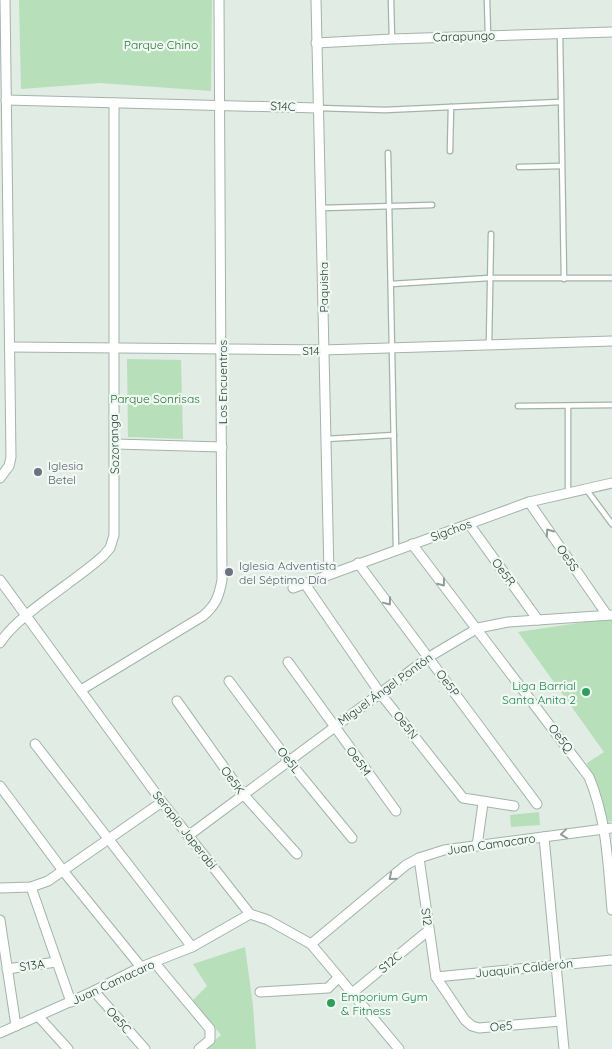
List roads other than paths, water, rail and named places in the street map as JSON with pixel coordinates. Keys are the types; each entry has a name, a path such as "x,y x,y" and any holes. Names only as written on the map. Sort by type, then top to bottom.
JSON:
{"street":[{"path":"0,478 8,466 10,457 5,0"},
{"name":"Los Encuentros","path":"81,690 203,616 212,608 219,597 222,580 222,349 218,104 219,0"},
{"name":"Paquisha","path":"316,0 329,574"},
{"name":"Carapungo","path":"316,43 488,35 612,32"},
{"name":"S14C","path":"6,100 318,108"},
{"name":"Sozoranga","path":"0,643 4,636 28,615 90,568 110,548 114,535 114,104"},
{"name":"S14","path":"10,347 323,350 612,341"},
{"path":"114,444 222,447"},
{"name":"Sigchos","path":"293,588 529,502 568,491 612,482"},
{"name":"Oe5S","path":"529,502 609,615"},
{"name":"Oe5R","path":"469,524 538,620"},
{"name":"Oe5Q","path":"412,544 478,628 589,777 608,829 612,910"},
{"name":"Oe5P","path":"358,563 537,804"},
{"name":"Serapio Japerabi","path":"0,580 28,615 162,802 250,914"},
{"name":"Oe5N","path":"305,584 380,693 463,798 483,803 514,806"},
{"name":"Miguel Ángel Pontón","path":"188,836 242,794 429,657 478,628 508,622 609,615"},
{"name":"Oe5M","path":"288,662 396,811"},
{"name":"Oe5L","path":"229,681 288,760 352,838"},
{"name":"Oe5K","path":"177,700 242,794 297,854"},
{"path":"35,744 192,947"},
{"path":"0,786 64,872 141,967"},
{"path":"0,888 31,886 48,882 162,802"},
{"path":"477,846 483,803"},
{"name":"Juan Camacaro","path":"311,944 406,866 419,858 444,850 608,829"},
{"path":"544,837 564,1049"},
{"name":"S12","path":"419,858 436,977"},
{"path":"31,886 71,1002"},
{"path":"250,914 268,920 311,944 399,1049"},
{"name":"Juan Camacaro","path":"0,1034 71,1002 141,967 192,947 250,914"},
{"path":"0,920 16,1026"},
{"name":"S12C","path":"352,994 429,930"},
{"name":"Juaquin Calderón","path":"436,977 612,960"},
{"name":"S13A","path":"7,969 56,962"},
{"path":"154,962 210,1029 210,1040 199,1049"},
{"name":"Oe5","path":"436,977 465,1020 472,1026 479,1028 561,1021"},
{"path":"260,992 328,988 338,978"},
{"name":"Oe5C","path":"94,991 145,1049"},
{"path":"38,1016 68,1049"}],"lane":[{"path":"391,0 392,39"},
{"path":"488,0 488,35"},
{"path":"560,33 564,278"},
{"name":"S14C","path":"318,108 385,110 560,102"},
{"path":"450,151 451,107"},
{"path":"388,153 396,549"},
{"path":"519,167 561,166"},
{"path":"322,208 432,205"},
{"path":"489,344 491,234"},
{"path":"391,284 489,278 612,278"},
{"path":"518,406 568,407 612,405"},
{"path":"568,407 568,491"},
{"path":"325,439 394,435"},
{"path":"586,488 612,524"}],"place":[{"name":"Iglesia Betel","path":"38,472"},
{"name":"Iglesia Adventista del Séptimo Día","path":"229,572"},
{"name":"Liga Barrial Santa Anita 2","path":"586,692"},
{"name":"Emporium Gym & Fitness","path":"331,1003"}],"park label":[{"name":"Parque Chino","path":"161,44"},
{"name":"Parque Sonrisas","path":"155,398"}]}
